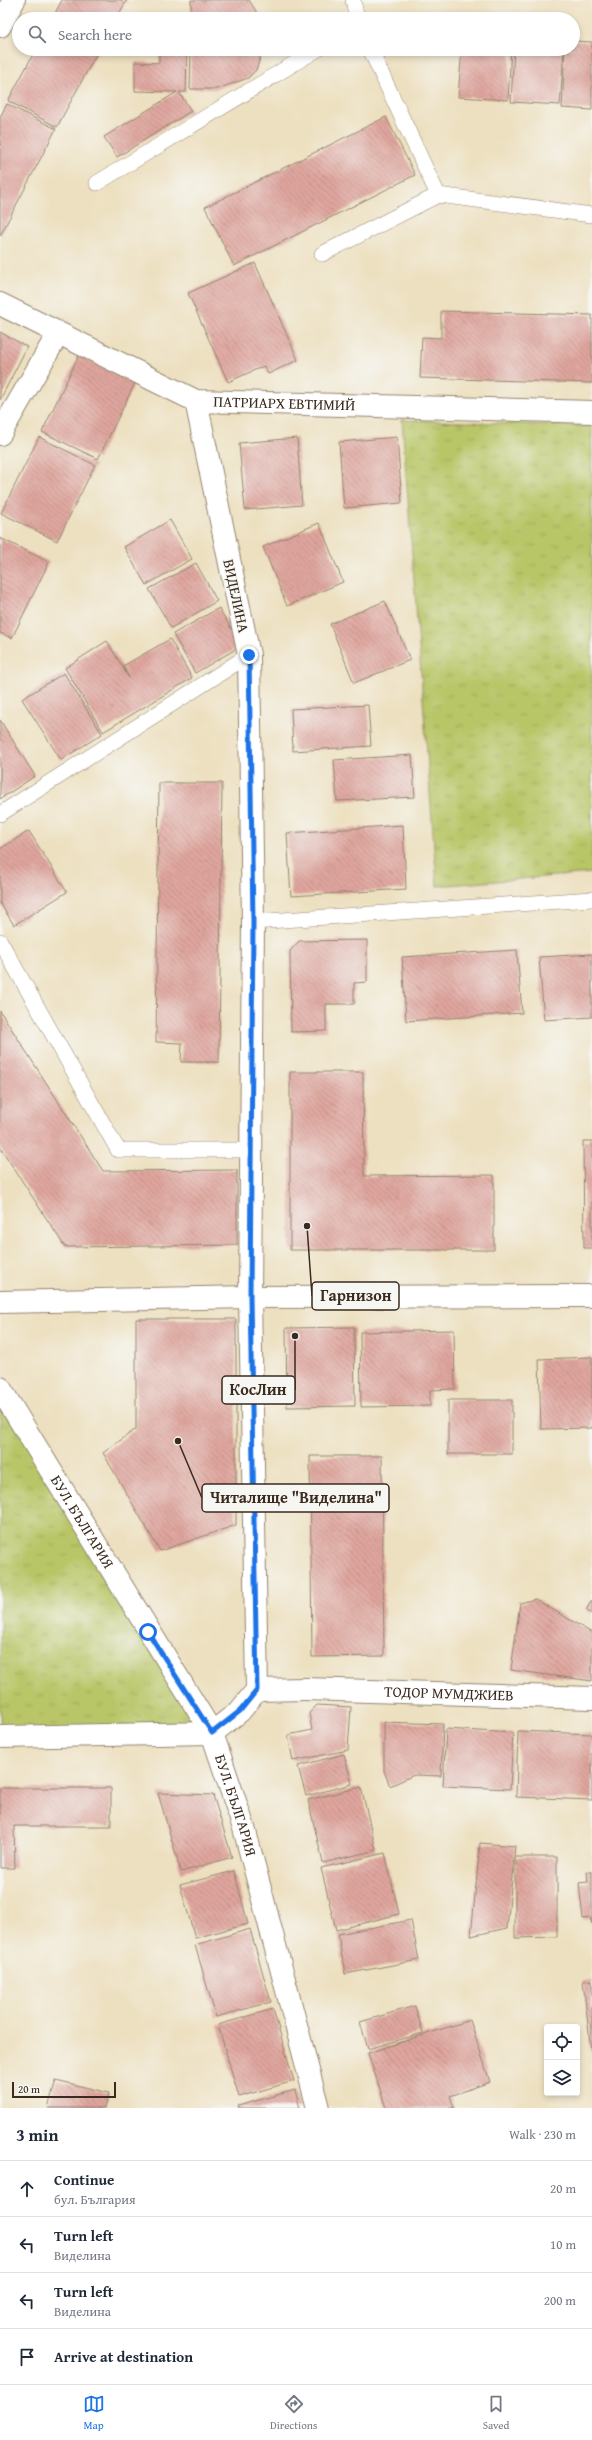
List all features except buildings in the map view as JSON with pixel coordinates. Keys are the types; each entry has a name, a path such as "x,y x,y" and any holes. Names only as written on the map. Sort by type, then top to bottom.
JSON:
{"street":[{"path":"0,26 14,0"},
{"name":"ПАТРИАРХ ЕВТИМИЙ","path":"0,304 196,401 592,412"},
{"path":"0,434 58,334"},
{"name":"ВИДЕЛИНА","path":"196,401 249,655 253,922 250,1297 257,1690"},
{"path":"0,1302 250,1297 592,1296"},
{"name":"БУЛ. БЪЛГАРИЯ","path":"0,1388 212,1733 244,1828 318,2108"},
{"name":"ТОДОР МУМДЖИЕВ","path":"257,1690 305,1689 592,1698"},
{"path":"0,1737 212,1733 240,1711 257,1690"}],"lane":[{"path":"353,0 356,12"},
{"path":"97,183 306,56"},
{"path":"373,56 438,195"},
{"path":"322,254 438,195 592,215"},
{"path":"0,814 249,655"},
{"path":"253,922 592,899"},
{"path":"0,941 118,1150 250,1150"}],"green space":[{"path":"402,420 592,426 592,873 437,886"},
{"path":"0,1388 212,1733 0,1737"}],"place":[{"name":"Гарнизон","path":"307,1226"},
{"name":"КосЛин","path":"295,1336"},
{"name":"Читалище \"Виделина\"","path":"178,1441"}],"route":[{"path":"148,1632 212,1733 240,1711 257,1690 250,1297 253,922 249,655"}]}
